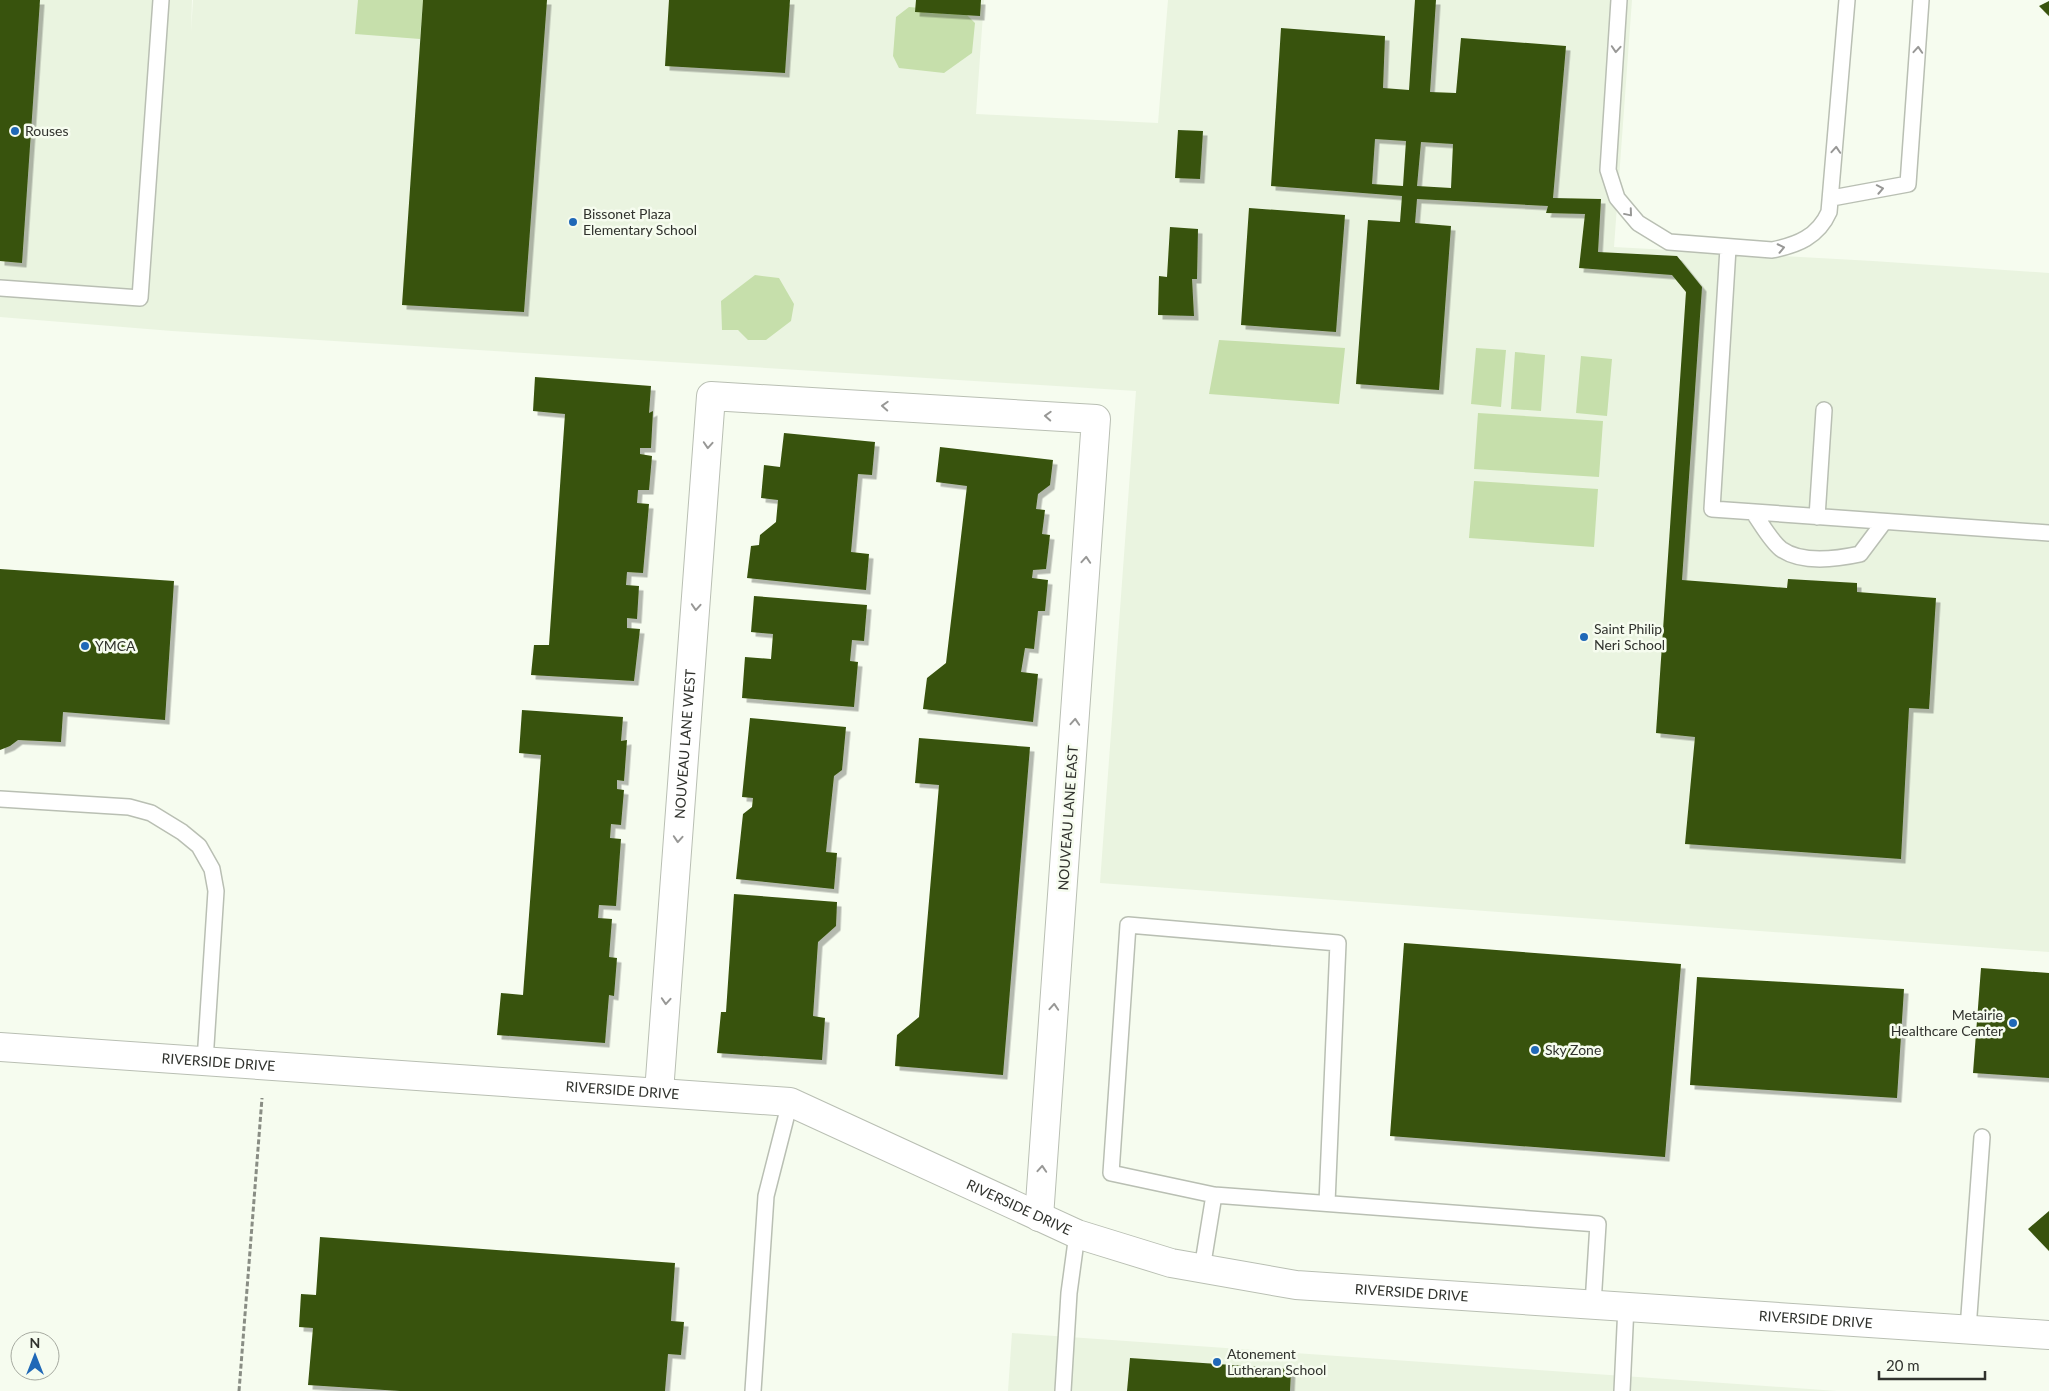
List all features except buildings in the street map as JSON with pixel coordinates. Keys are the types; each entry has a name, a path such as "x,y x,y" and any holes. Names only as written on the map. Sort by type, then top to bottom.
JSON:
{"street":[{"name":"NOUVEAU LANE EAST","path":"711,396 1096,419 1039,1217"},
{"name":"NOUVEAU LANE WEST","path":"660,1092 711,396"},
{"name":"RIVERSIDE DRIVE","path":"0,1047 790,1102 1077,1234 1171,1263 1296,1285 2049,1335"}],"lane":[{"path":"0,288 140,298 161,0"},
{"path":"1619,0 1608,170 1617,198 1638,224 1668,242 1772,250 1788,247 1800,242 1823,225 1830,212 1847,0"},
{"path":"1832,198 1908,184 1921,0"},
{"path":"1728,248 1712,509 2049,533"},
{"path":"1817,517 1824,410"},
{"path":"1753,512 1780,548 1793,555 1832,560 1860,554 1884,522"},
{"path":"0,799 129,807 151,813 182,832 199,846 212,868 216,891 205,1061"},
{"path":"1327,1203 1338,943 1128,924 1111,1172 1214,1195 1598,1224 1593,1304"},
{"path":"753,1391 766,1196 790,1102"},
{"path":"1968,1329 1982,1137"},
{"path":"1202,1268 1214,1195"},
{"path":"1063,1391 1069,1293 1077,1234"},
{"path":"1622,1391 1626,1306"}],"path":[{"path":"239,1391 262,1097"}],"shaded area":[{"name":"Saint Philip Neri School","path":"0,0 192,0 191,32 193,0 984,0 976,114 1158,123 1168,0 1632,0 1614,247 2049,273 2049,952 1100,883 1136,391 172,331 0,317"},
{"name":"Atonement Lutheran School","path":"1012,1333 1837,1391 1008,1391"}],"green space":[{"path":"358,0 423,0 420,39 355,34"},
{"path":"909,7 964,12 975,23 972,53 944,73 899,68 893,56 896,17"},
{"path":"755,275 779,278 794,304 791,321 766,340 748,340 738,330 722,330 721,301"},
{"path":"1219,340 1345,348 1339,404 1209,394"},
{"path":"1476,348 1506,350 1501,407 1471,404"},
{"path":"1515,352 1545,355 1541,411 1511,409"},
{"path":"1581,356 1612,359 1607,416 1576,413"},
{"path":"1478,413 1603,421 1599,477 1474,469"},
{"path":"1474,481 1598,489 1594,547 1469,538"}],"place":[{"name":"Rouses","path":"15,131"},
{"name":"Bissonet Plaza Elementary School","path":"573,222"},
{"name":"Saint Philip Neri School","path":"1584,637"},
{"name":"YMCA","path":"85,646"},
{"name":"Metairie Healthcare Center","path":"2013,1023"},
{"name":"Sky Zone","path":"1535,1050"},
{"name":"Atonement Lutheran School","path":"1217,1362"}]}
